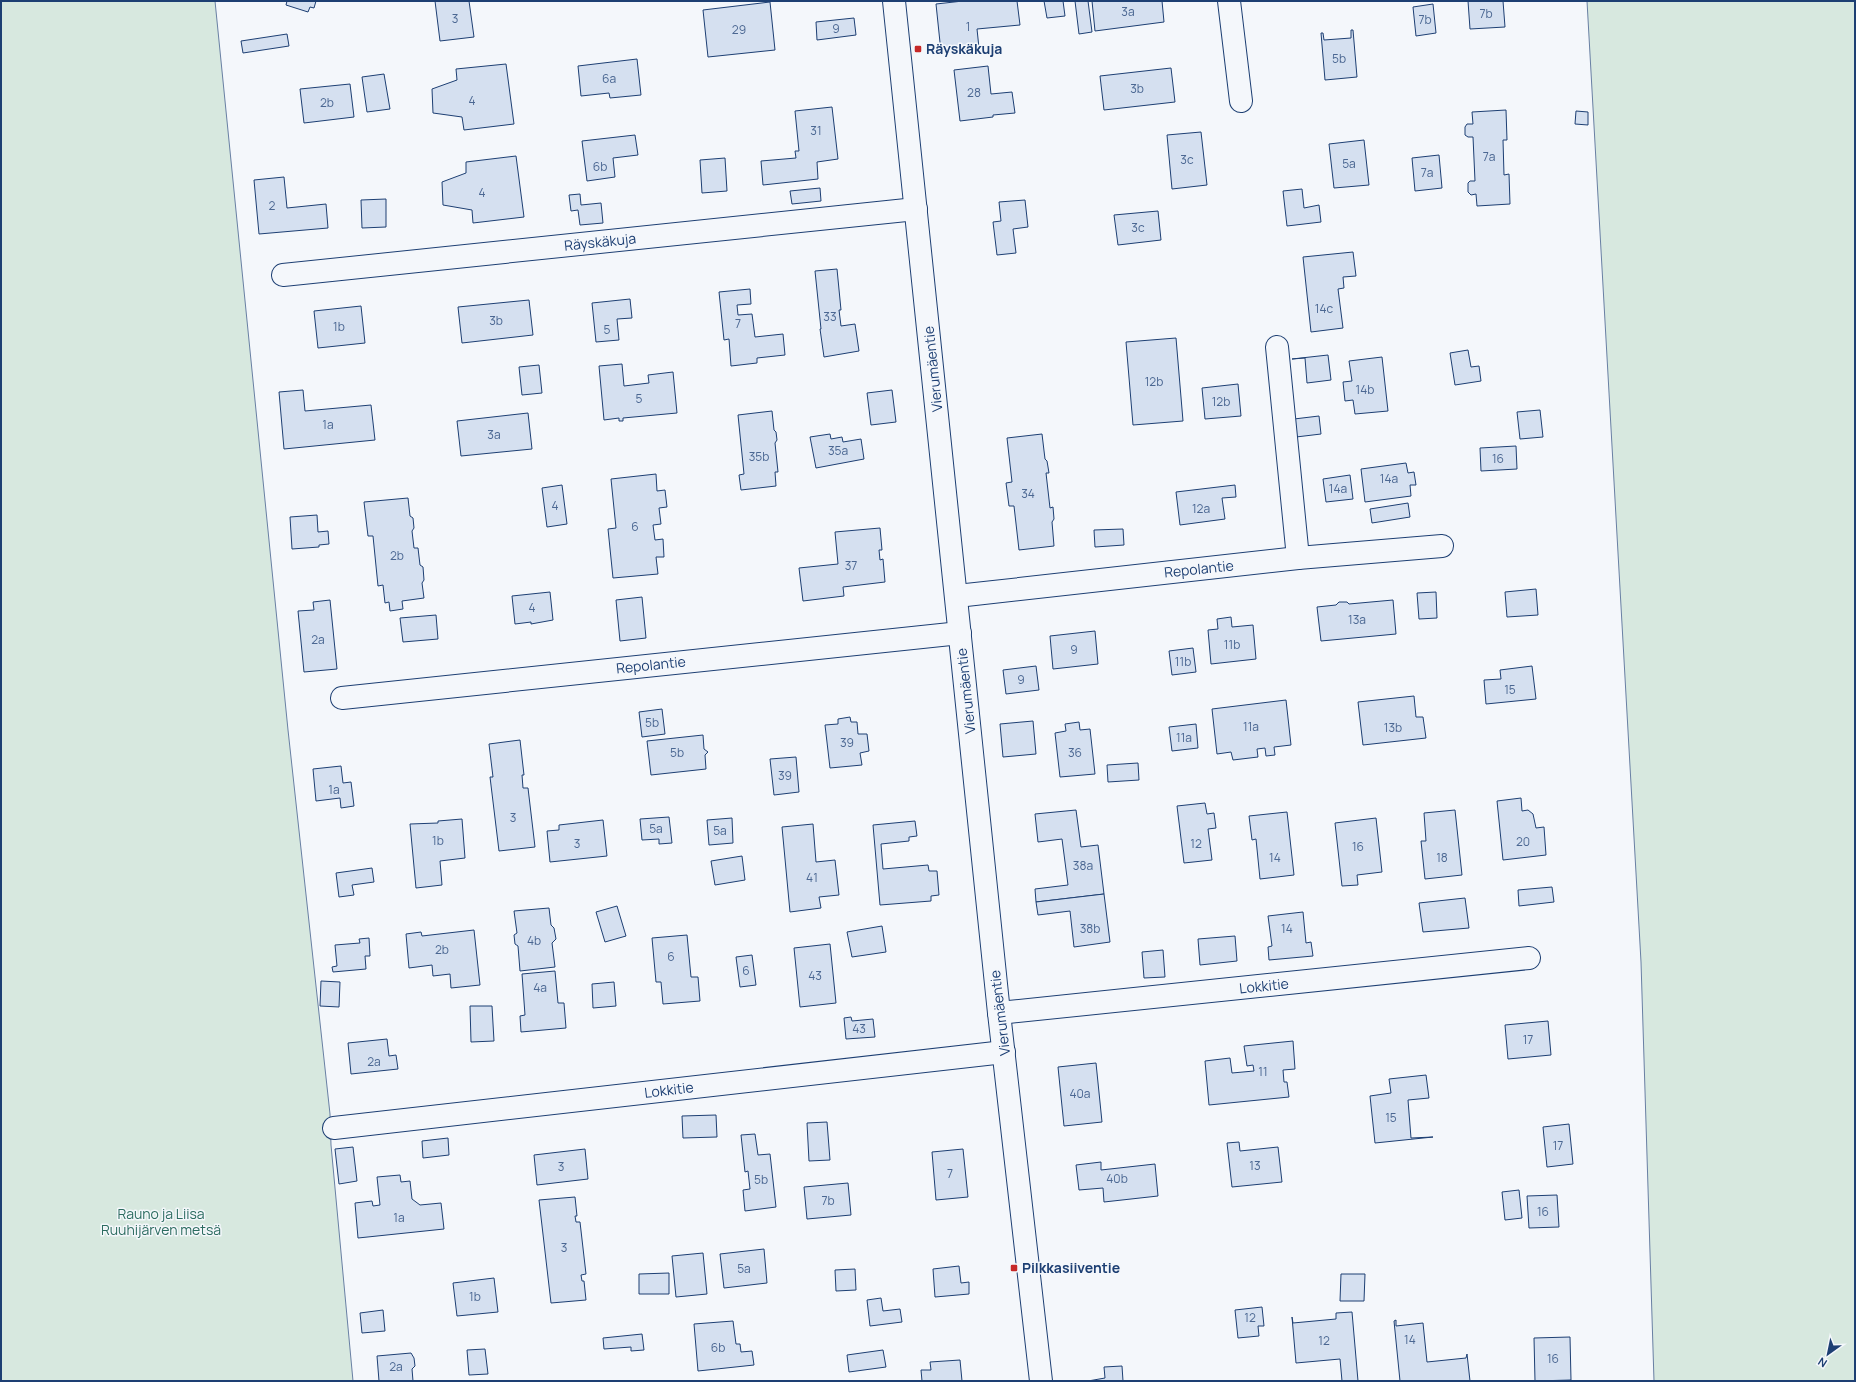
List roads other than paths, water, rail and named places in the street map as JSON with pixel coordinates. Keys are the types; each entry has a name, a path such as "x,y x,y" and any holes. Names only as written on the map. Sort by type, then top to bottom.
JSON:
{"street":[{"name":"Vierumäentie","path":"894,1 957,596 999,1013 1041,1381"},
{"path":"1230,1 1241,101"},
{"name":"Räyskäkuja","path":"283,275 916,209"},
{"path":"1277,348 1298,558"},
{"name":"Repolantie","path":"957,596 1298,558 1442,546"},
{"name":"Repolantie","path":"342,698 960,633"},
{"name":"Lokkitie","path":"999,1013 1529,958"},
{"name":"Lokkitie","path":"334,1128 1004,1052"}],"place":[{"name":"Räyskäkuja","path":"918,49"},
{"name":"Pilkkasiiventie","path":"1014,1268"}],"park label":[{"name":"Rauno ja Liisa Ruuhijärven metsä","path":"161,1222"}]}
